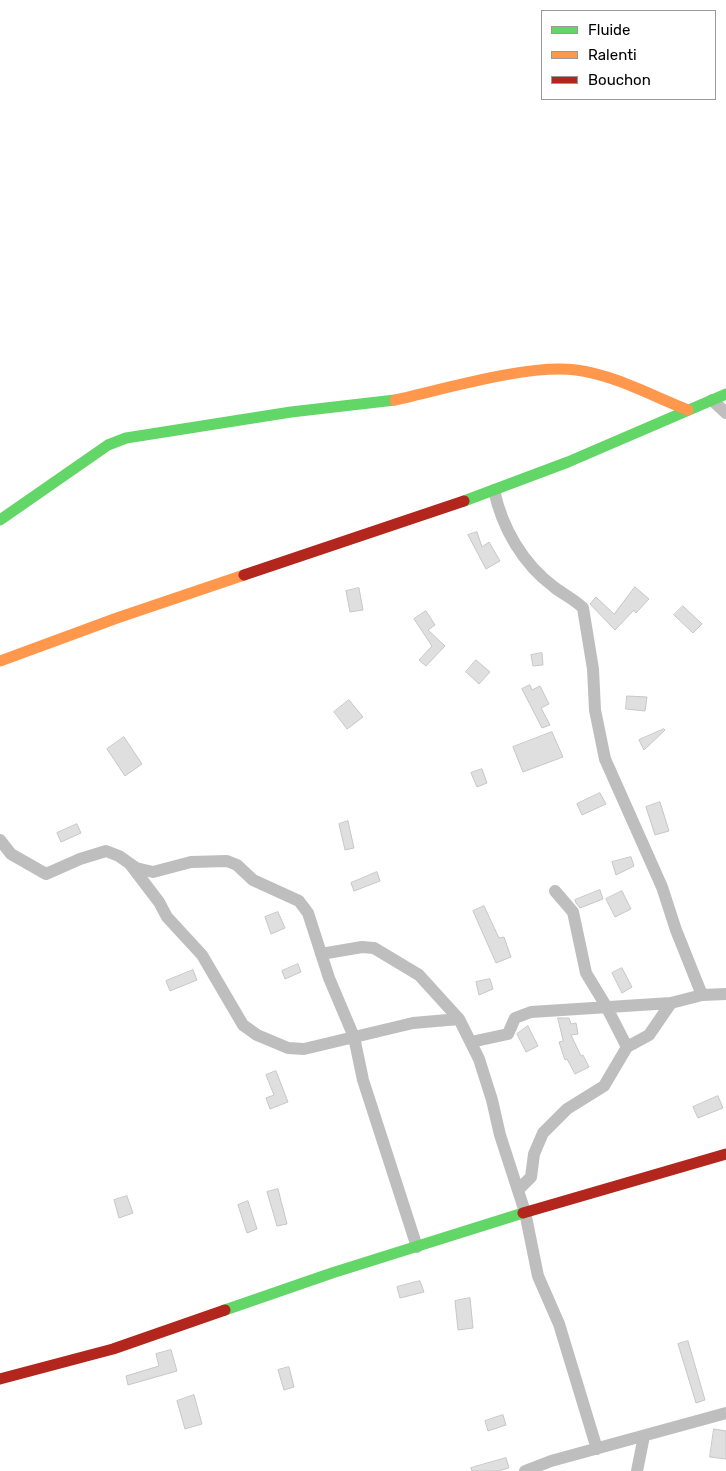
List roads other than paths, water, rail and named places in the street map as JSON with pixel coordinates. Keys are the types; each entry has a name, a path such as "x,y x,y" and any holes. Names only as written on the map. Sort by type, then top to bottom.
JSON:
{"street":[{"path":"0,520 108,445 126,438 291,412 395,400 529,373 575,370 603,376 688,410"},
{"path":"0,661 71,633 494,490 575,460 726,394"},
{"path":"712,400 726,413"},
{"path":"494,490 499,514 521,554 554,587 583,608 593,669 595,710 605,759 662,887 676,930 702,995"},
{"path":"0,840 11,854 46,874 100,852 112,852 130,864 153,872 190,862 227,861 253,880 299,902 308,912 321,954 354,1037 363,1080 417,1247"},
{"path":"130,864 167,917 202,955 238,1018 250,1030 297,1050 413,1023 459,1019"},
{"path":"555,890 573,912 586,973 606,1006 627,1047"},
{"path":"321,954 362,947 374,948 419,975 459,1019 479,1059 492,1100 500,1135 525,1212 538,1276 558,1324 597,1449"},
{"path":"471,1042 508,1034 512,1021 517,1016 532,1012 672,1003 702,995 726,994"},
{"path":"518,1190 531,1177 534,1154 543,1133 567,1109 604,1086 627,1047 649,1035 672,1003"},
{"path":"0,1379 113,1348 332,1273 525,1212 726,1154"},
{"path":"525,1471 726,1413"},
{"path":"637,1471 644,1436"}]}
